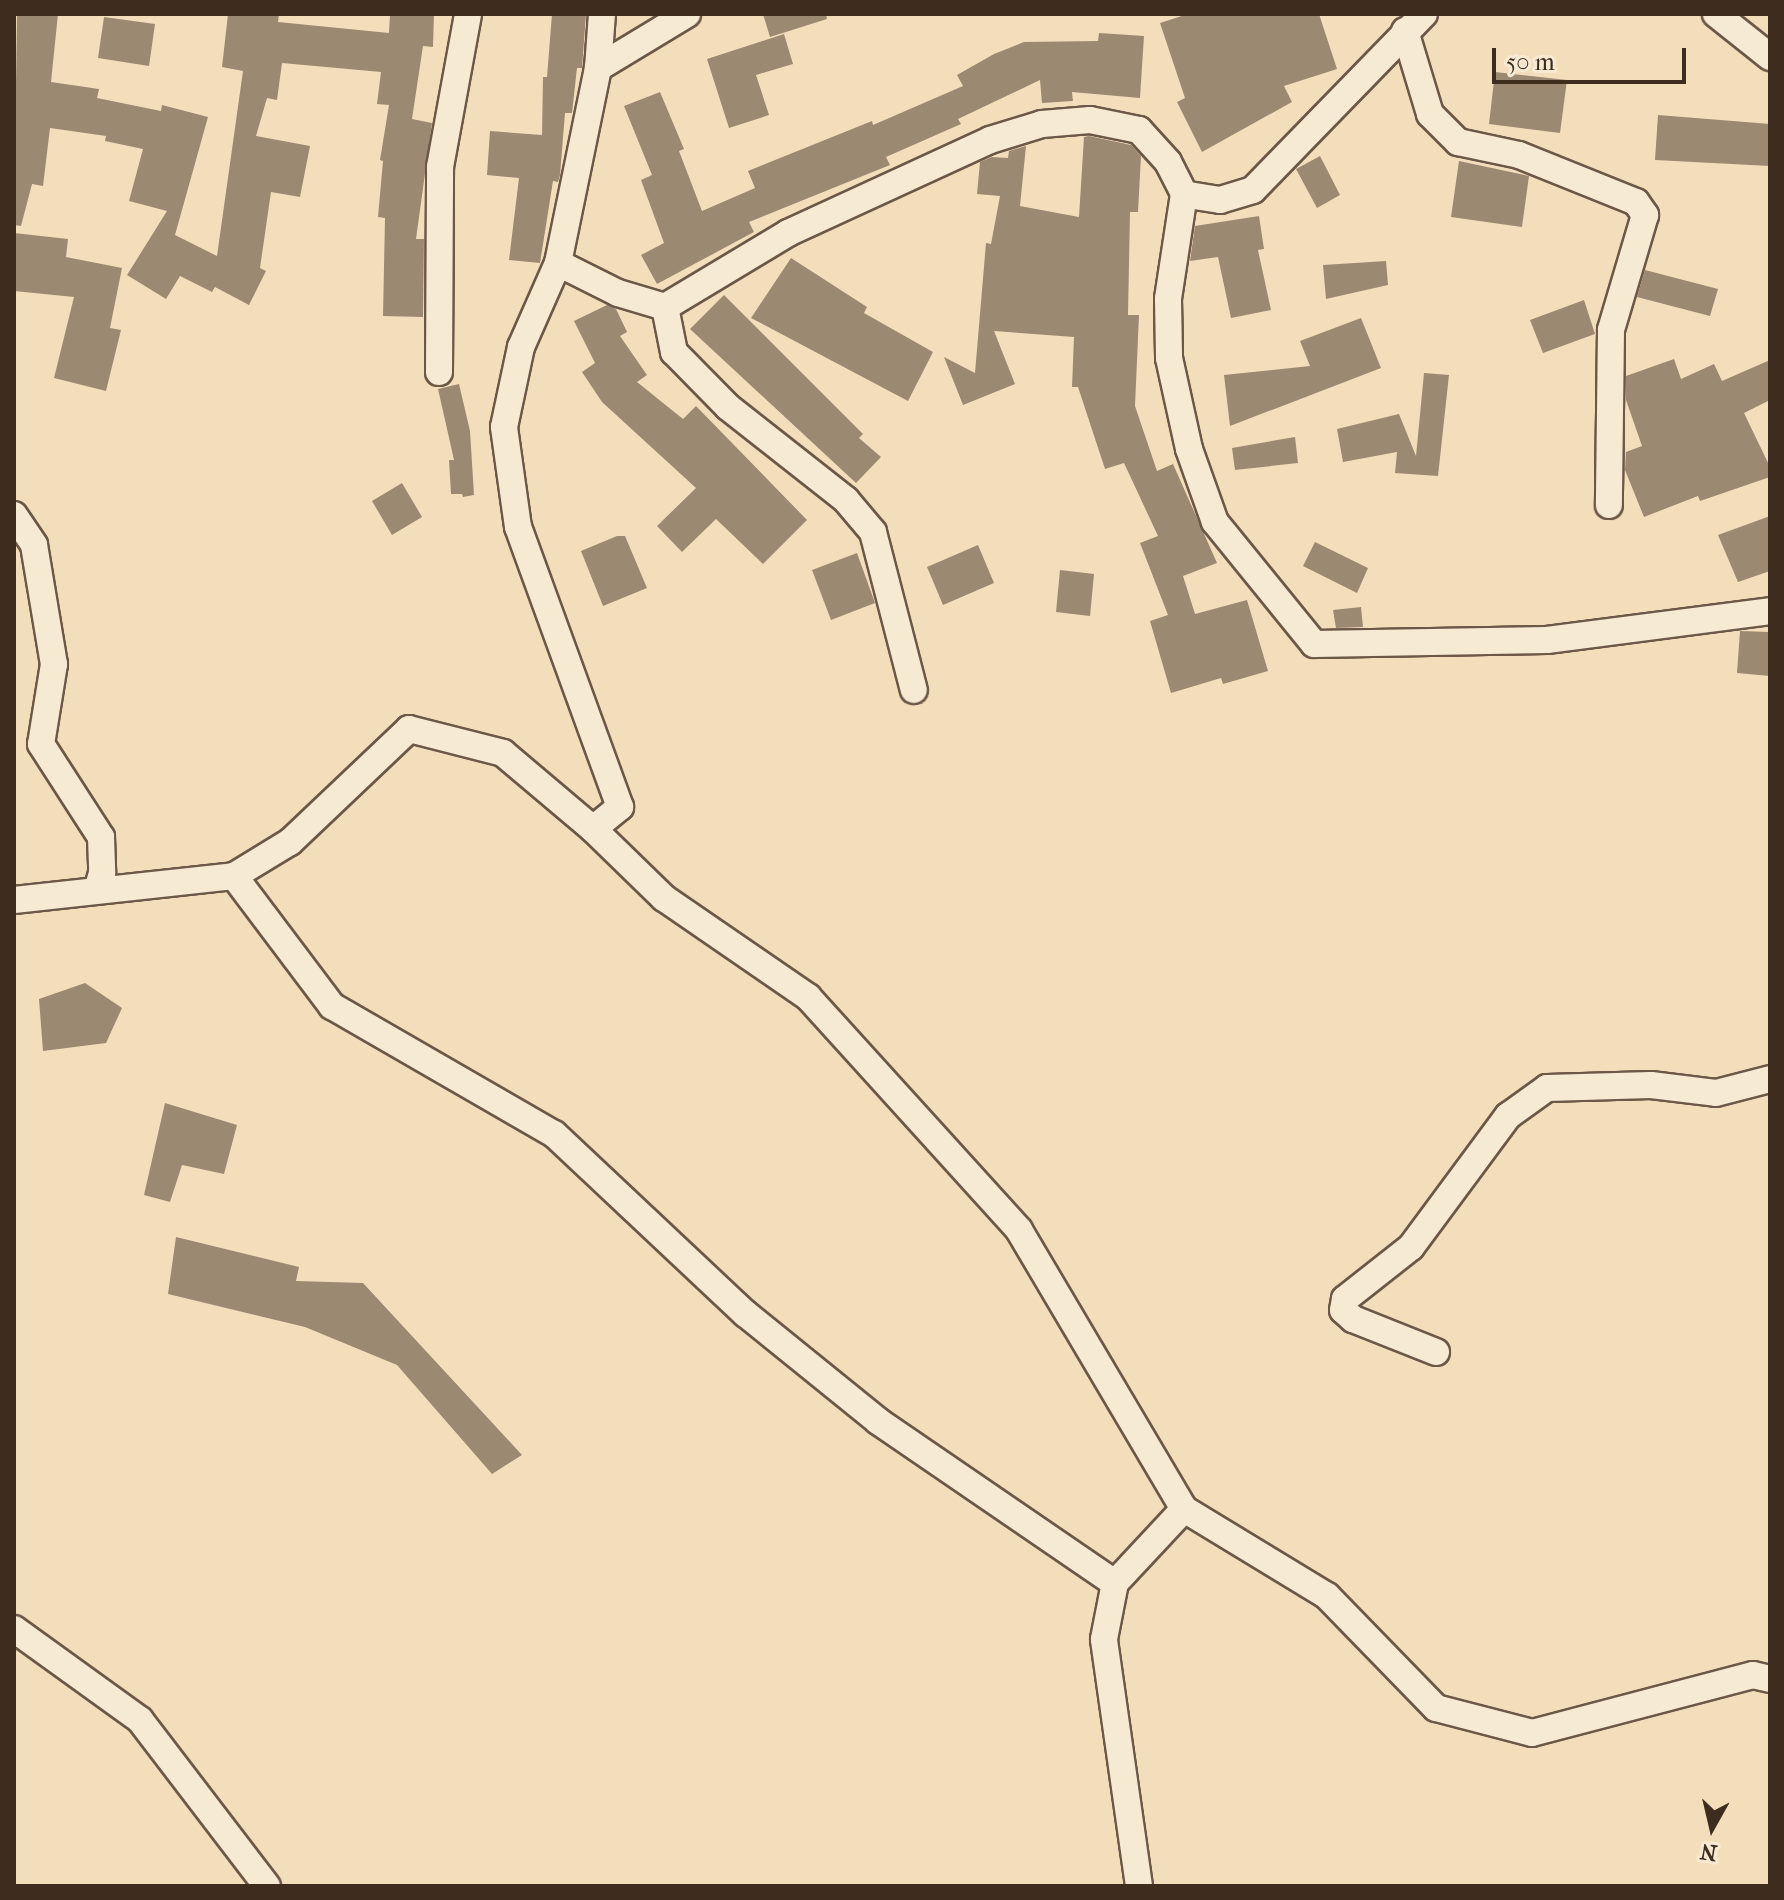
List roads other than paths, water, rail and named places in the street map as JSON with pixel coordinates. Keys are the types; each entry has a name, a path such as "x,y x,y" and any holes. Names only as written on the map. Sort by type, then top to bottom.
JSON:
{"street":[{"path":"439,372 440,167 468,14"},
{"path":"593,829 620,807 518,527 504,427 521,347 558,263 598,68 602,14"},
{"path":"598,68 687,14"},
{"path":"1716,14 1770,57"},
{"path":"1184,194 1220,200 1253,190 1414,22"},
{"path":"1414,22 1430,114 1458,142 1519,155 1636,202 1645,215 1611,330 1609,505"},
{"path":"558,263 618,293 665,307 788,233 990,140 1042,124 1090,120 1139,130 1168,162 1184,194 1168,299 1169,358 1189,449 1215,522 1314,644 1547,640 1770,611"},
{"path":"665,307 674,352 728,407 846,500 873,532 914,690"},
{"path":"14,515 34,545 54,664 41,744 101,837 100,882"},
{"path":"14,900 100,882 234,876 290,842 409,729 503,753 593,829 664,898 808,997 1019,1230 1184,1509 1327,1596 1436,1708 1532,1733 1753,1675 1770,1679"},
{"path":"234,876 332,1006 554,1134 746,1314 878,1421 1115,1583"},
{"path":"1436,1352 1353,1319 1343,1310 1345,1299 1411,1247 1508,1116 1547,1088 1651,1085 1716,1093 1770,1079"},
{"path":"1139,1886 1104,1639 1115,1583 1184,1509"},
{"path":"14,1629 140,1720 267,1886"}]}
